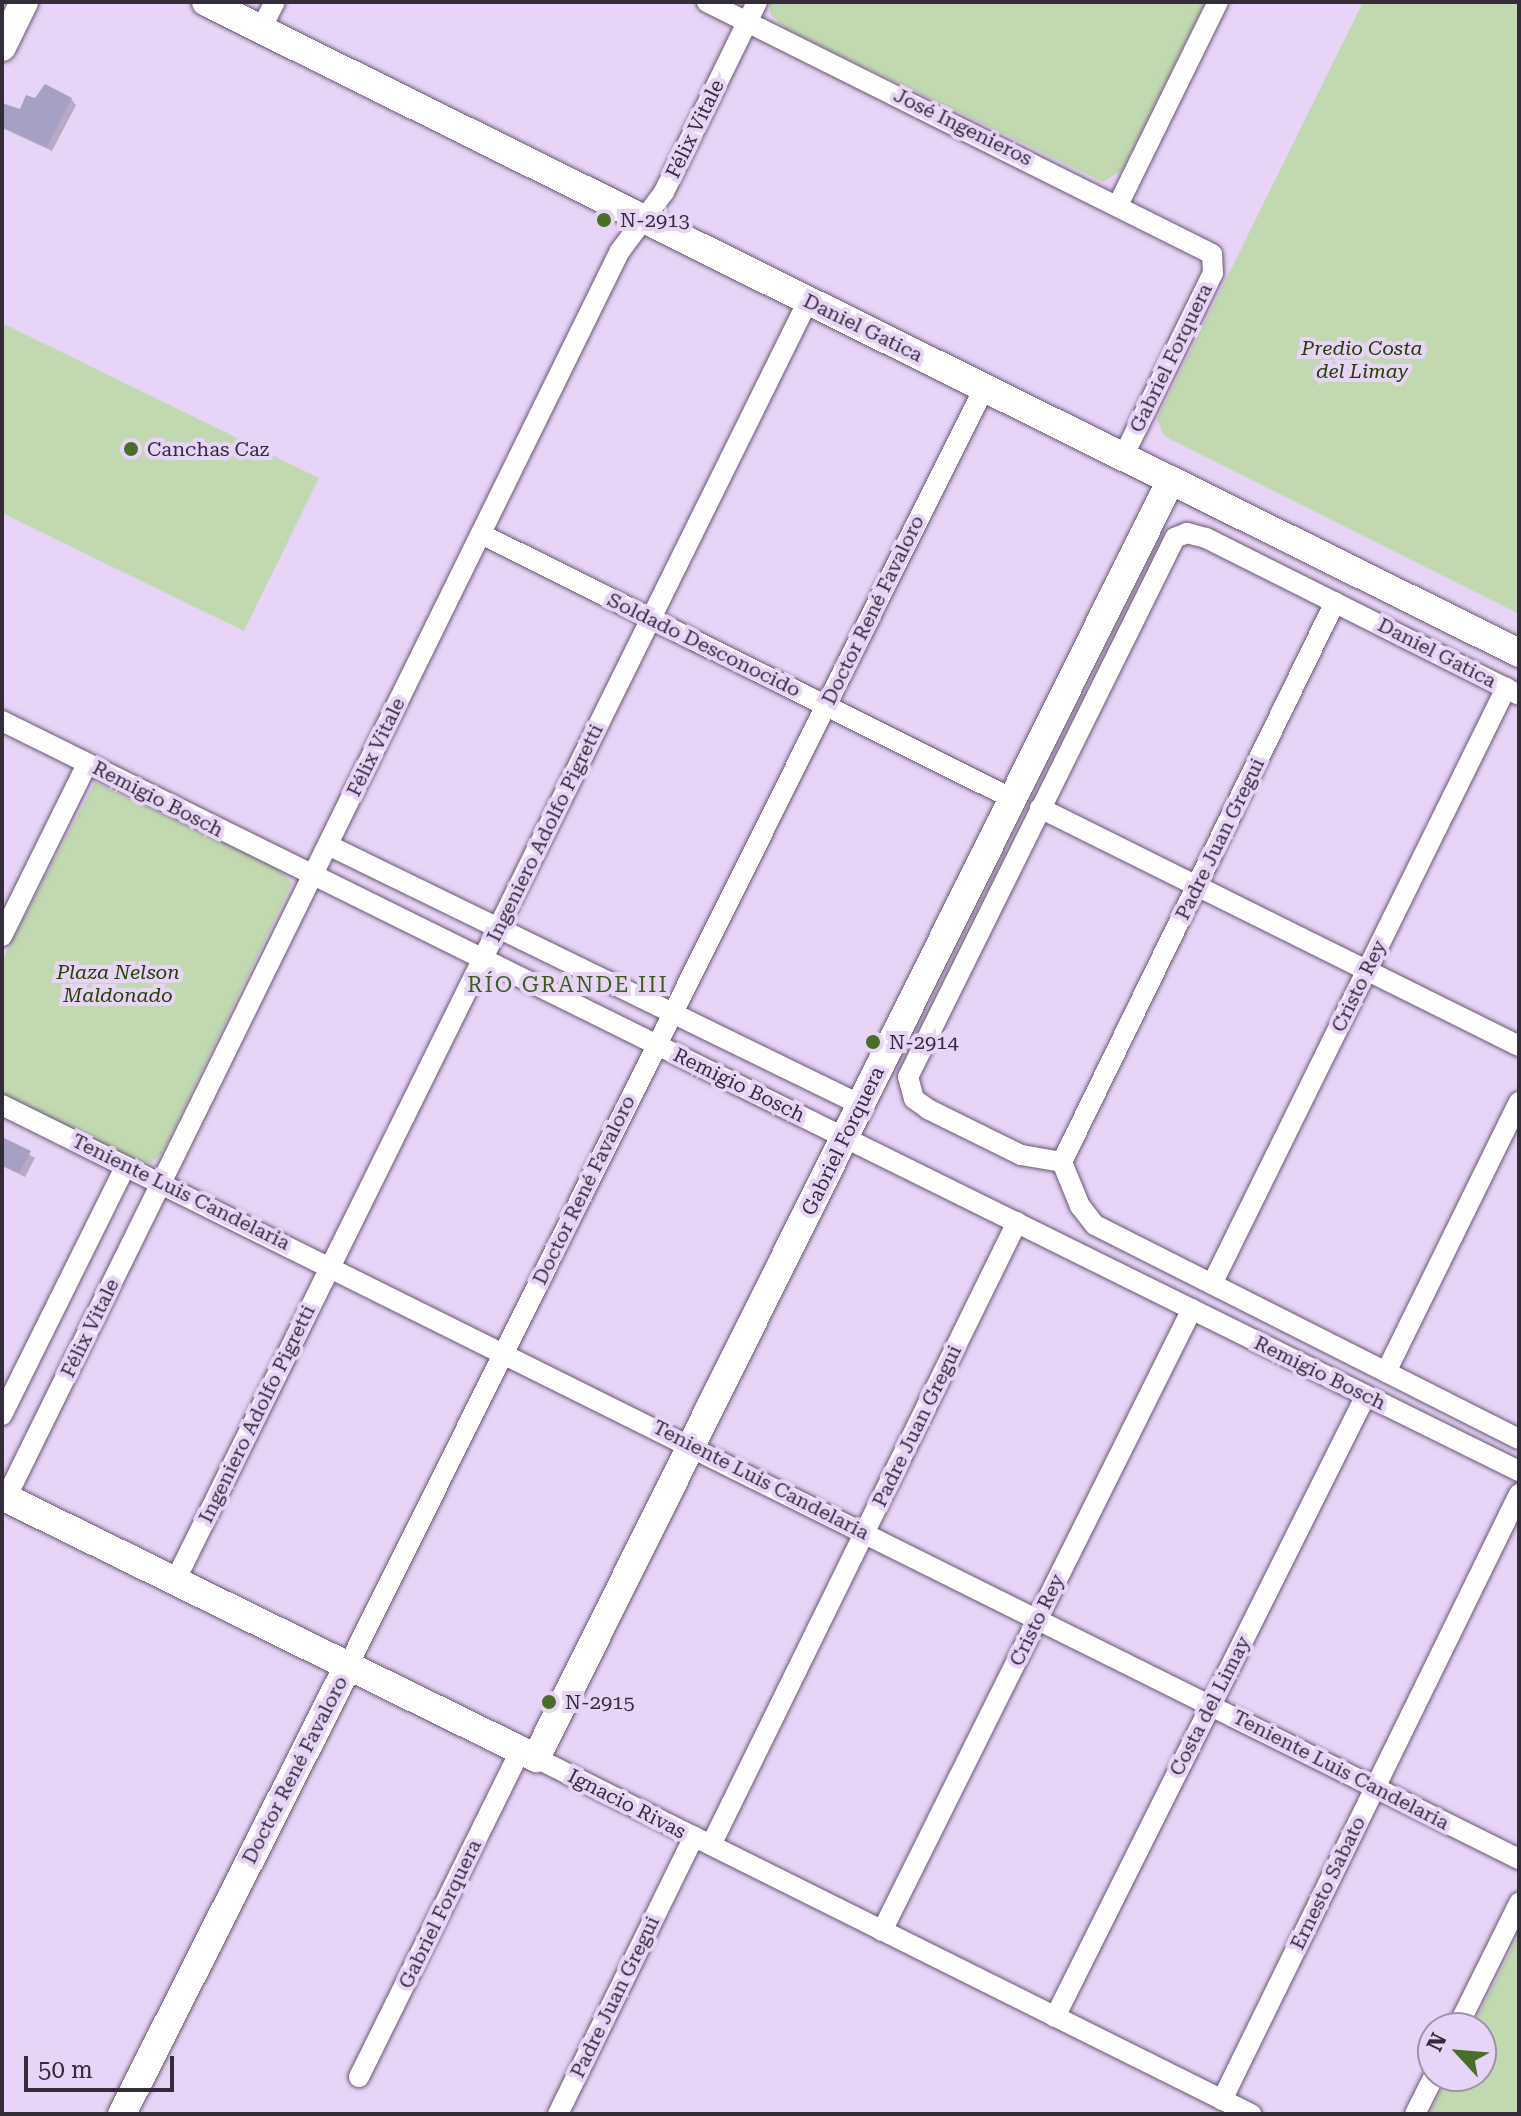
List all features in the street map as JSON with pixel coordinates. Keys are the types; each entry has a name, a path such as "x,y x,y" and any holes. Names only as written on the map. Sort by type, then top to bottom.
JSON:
{"street":[{"path":"2,47 24,2"},
{"name":"Daniel Gatica","path":"206,2 1519,653"},
{"path":"261,29 275,2"},
{"name":"José Ingenieros","path":"707,2 1119,203 1201,245 1214,259"},
{"name":"Félix Vitale","path":"4,1497 620,251 664,192 757,2"},
{"path":"1119,203 1218,2"},
{"name":"Gabriel Forquera","path":"1123,457 1213,273 1214,259"},
{"name":"Ingeniero Adolfo Pigretti","path":"175,1581 808,301"},
{"name":"Doctor René Favaloro","path":"122,2114 984,388"},
{"name":"Gabriel Forquera","path":"359,2077 692,1446 1171,480"},
{"name":"Soldado Desconocido","path":"481,534 1013,799"},
{"name":"Daniel Gatica","path":"1181,534 1206,538 1513,691"},
{"name":"Gabriel Forquera","path":"1062,1162 1021,1155 928,1109 910,1093 913,1064 1167,550 1181,534"},
{"name":"Padre Juan Gregui","path":"1062,1162 1335,602"},
{"name":"Cristo Rey","path":"1212,1284 1367,970 1513,691"},
{"name":"Remigio Bosch","path":"2,721 312,877 1519,1471"},
{"path":"2,936 87,764"},
{"path":"1040,808 1519,1046"},
{"name":"Remigio Bosch","path":"328,845 861,1105"},
{"path":"1386,1372 1519,1102"},
{"name":"Teniente Luis Candelaria","path":"2,1105 125,1167 162,1181 1519,1859"},
{"name":"Remigio Bosch","path":"1062,1162 1089,1220 1519,1439"},
{"name":"Félix Vitale","path":"2,1415 125,1167"},
{"name":"Padre Juan Gregui","path":"558,2114 865,1532 1017,1222"},
{"name":"Cristo Rey","path":"882,1931 1192,1309"},
{"name":"Costa del Limay","path":"1055,2017 1366,1395"},
{"name":"Ernesto Sabato","path":"1222,2100 1519,1494"},
{"name":"Ignacio Rivas","path":"4,1497 1251,2114"},
{"path":"1465,2012 1519,1903"},
{"path":"1415,2114 1426,2092"}],"green space":[{"path":"1205,2 1122,170 1103,182 787,29 771,15 769,3"},
{"name":"Predio Costa del Limay","path":"1363,2 1519,2 1519,614 1164,436 1157,419"},
{"name":"Canchas Caz","path":"2,323 319,478 244,631 2,513"},
{"name":"Plaza Nelson Maldonado","path":"95,782 280,870 292,884 162,1153 151,1163 137,1161 2,1094 2,960"},
{"path":"1519,1934 1519,2114 1429,2114 1440,2092 1497,2092 1497,2012 1480,2012"}],"building":[{"path":"45,84 72,98 47,147 2,127 2,103 20,109 26,95 35,98"},
{"path":"2,1137 31,1151 19,1173 2,1165"}],"place":[{"name":"N-2913","path":"604,220"},
{"name":"Canchas Caz","path":"131,449"},
{"name":"N-2914","path":"873,1042"},
{"name":"N-2915","path":"549,1702"}],"district":[{"name":"RÍO GRANDE III","path":"568,985"}]}
